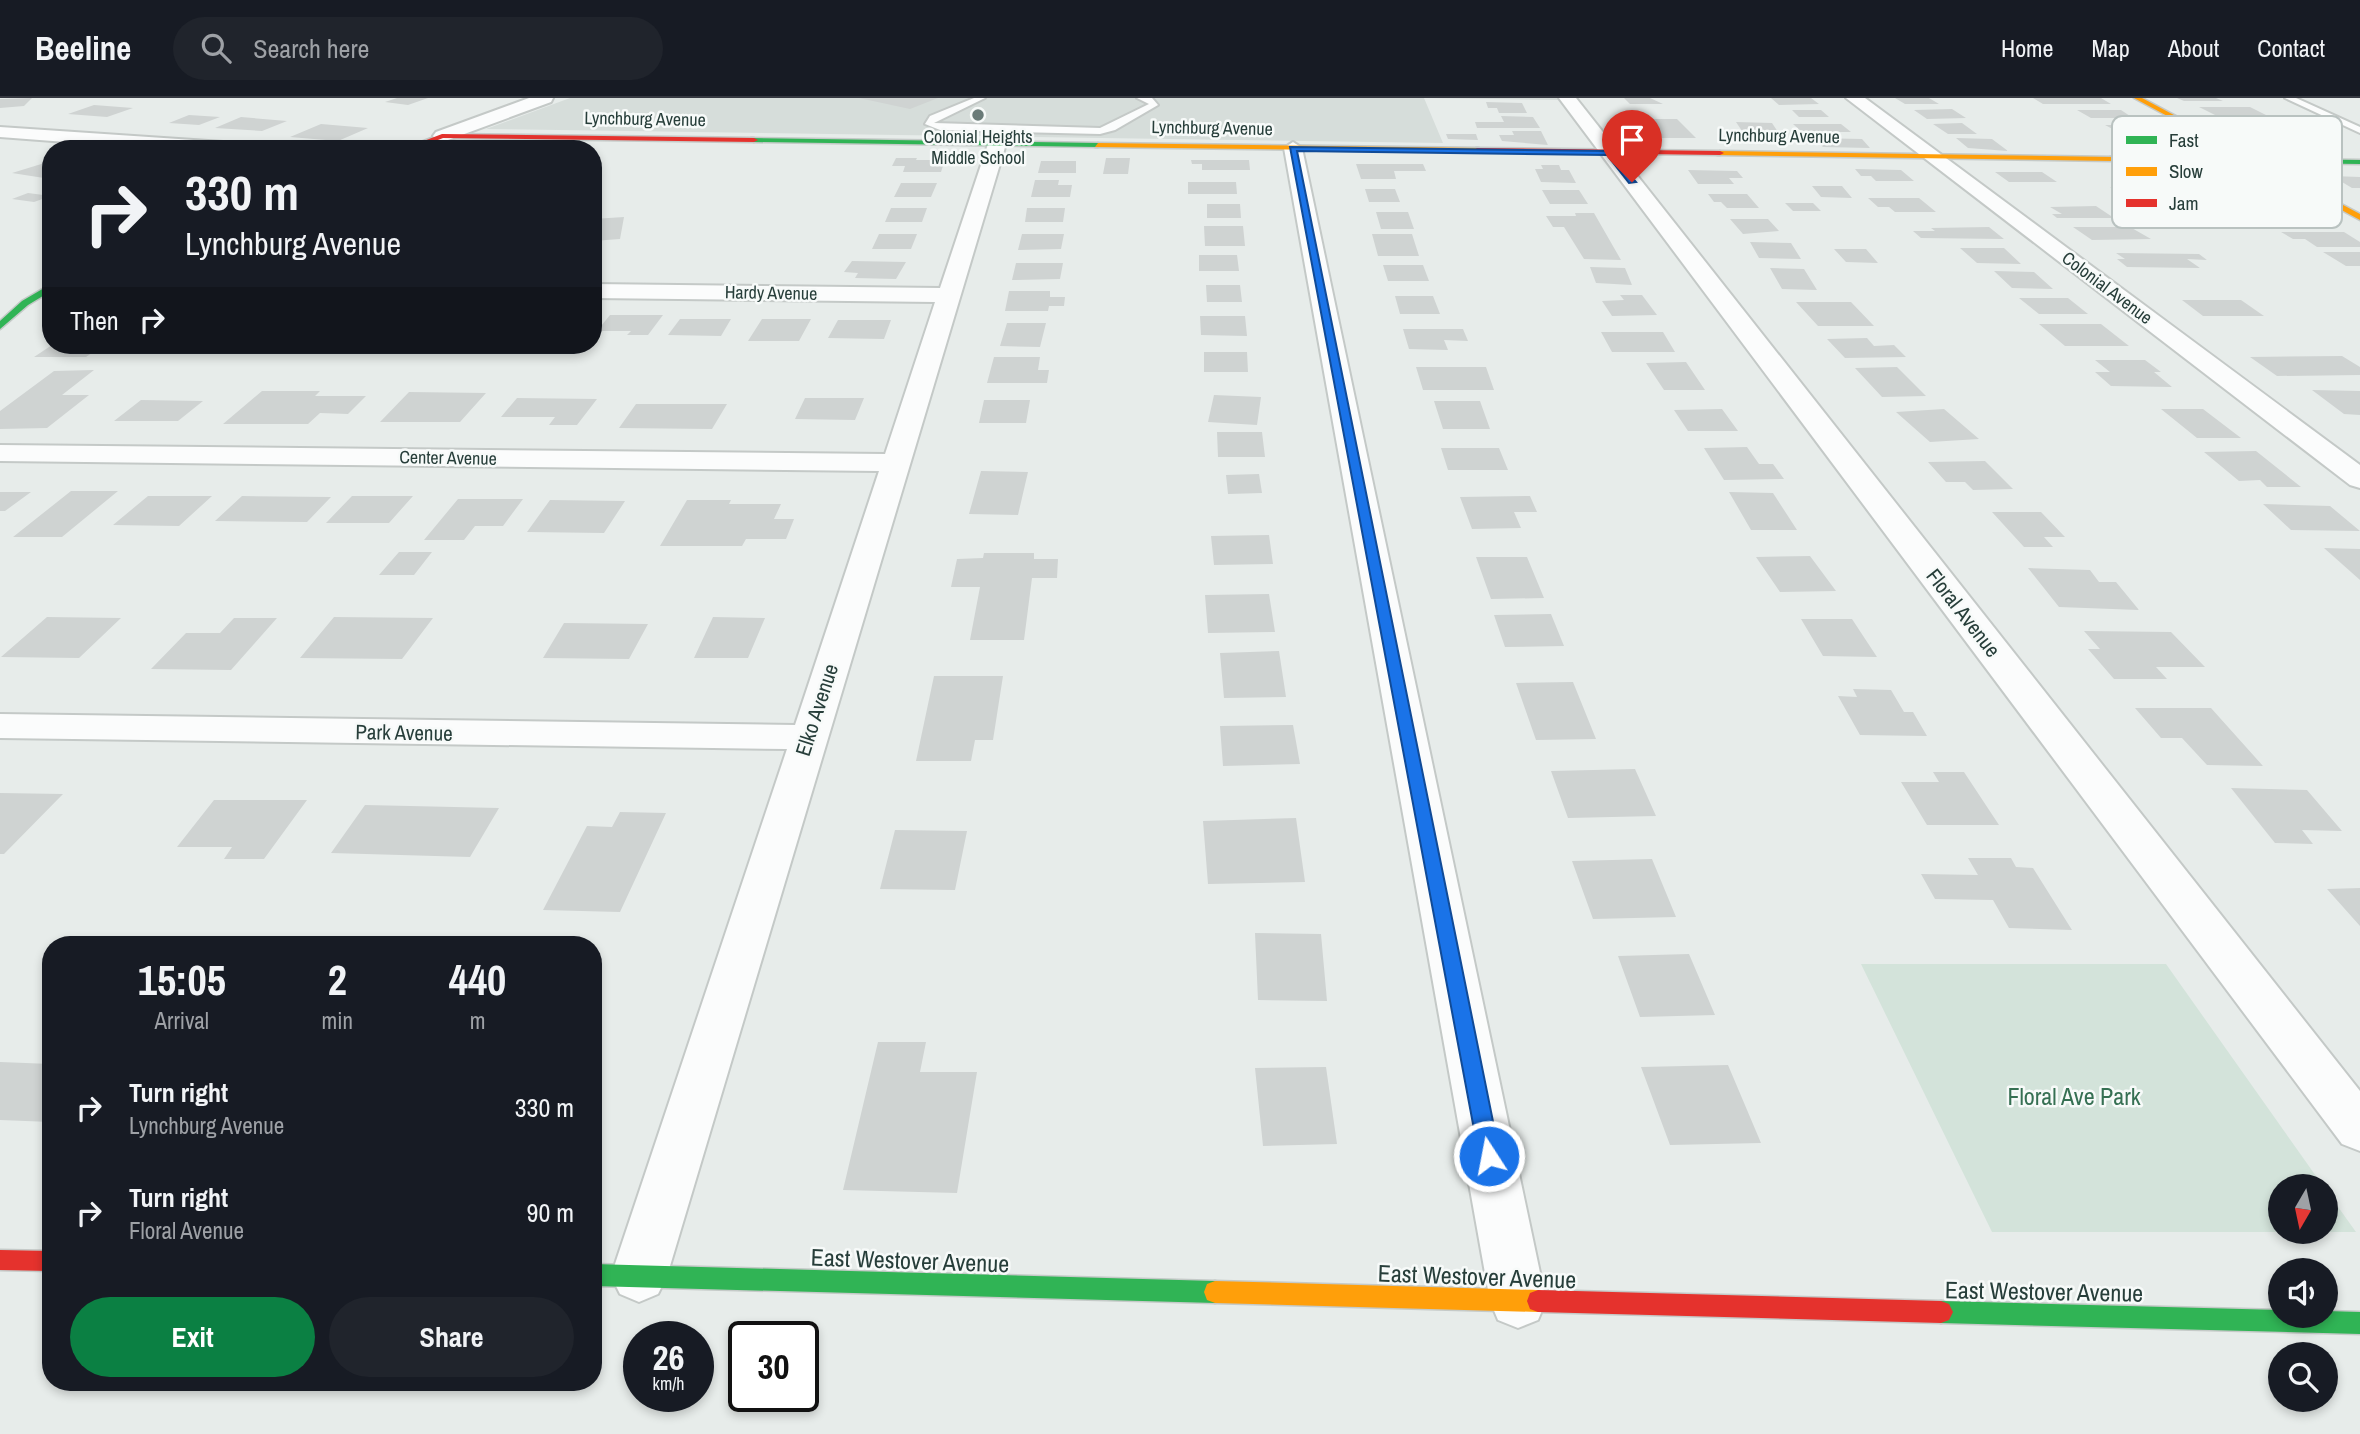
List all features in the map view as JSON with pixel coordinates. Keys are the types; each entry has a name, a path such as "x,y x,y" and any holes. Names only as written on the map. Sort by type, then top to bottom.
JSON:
{"street":[{"path":"431,140 545,98"},
{"name":"Floral Avenue","path":"1566,98 2360,1129"},
{"name":"Colonial Avenue","path":"1854,98 2360,480"},
{"path":"2137,98 2171,116"},
{"path":"0,132 117,140"},
{"path":"0,152 50,135"},
{"name":"Lynchburg Avenue","path":"442,136 1001,136 1293,148 2112,160"},
{"name":"Elko Avenue","path":"639,1276 1001,136"},
{"path":"1293,148 1518,1301"},
{"name":"Lynchburg Avenue","path":"2342,162 2360,162"},
{"path":"2342,207 2360,217"},
{"name":"Hardy Avenue","path":"602,291 950,295"},
{"path":"0,326 25,303 42,293"},
{"name":"Center Avenue","path":"0,453 896,463"},
{"name":"Park Avenue","path":"0,726 645,737 809,737"},
{"path":"0,1260 42,1261"},
{"name":"East Westover Avenue","path":"602,1275 2360,1323"}],"lane":[{"path":"981,98 933,118 929,124 1001,136 1108,130 1154,105 1148,99 1141,98"},
{"path":"2289,98 2329,116"},
{"path":"2342,122 2360,130"}],"shaded area":[{"name":"Colonial Heights Middle School","path":"570,98 1424,98 1443,143 486,129"},
{"path":"1424,98 1557,98 1558,100"}],"green space":[{"name":"Floral Ave Park","path":"1861,964 2166,964 2315,1174 2268,1174 2268,1232 1992,1232"},
{"path":"2338,1207 2356,1232 2338,1232"}],"building":[{"path":"32,98 24,106 0,108 0,99"},
{"path":"397,98 428,98 408,105 385,102"},
{"name":"Colonial Heights Middle School","path":"859,98 938,98 910,109"},
{"path":"1624,98 1650,98 1663,104 1630,104"},
{"path":"1771,98 1811,98 1819,104 1779,105"},
{"path":"1895,98 1929,98 1939,104 1905,104"},
{"path":"2033,98 2101,98 2111,104 2043,104"},
{"path":"2177,98 2216,98 2223,101 2184,101"},
{"path":"1486,102 1522,103 1527,113 1499,113 1497,108 1488,108"},
{"path":"94,105 133,108 107,117 68,114"},
{"path":"2199,107 2250,107 2268,116 2217,116"},
{"path":"1952,109 1966,118 1927,119 1914,110"},
{"path":"1792,110 1821,110 1829,117 1799,117"},
{"path":"2077,110 2121,110 2130,116 2112,118 2091,118"},
{"path":"189,115 220,117 199,125 169,123"},
{"path":"1501,116 1533,117 1540,128 1477,128 1475,122 1504,122"},
{"path":"241,117 287,121 262,131 215,128"},
{"path":"1645,119 1677,119 1696,138 1662,138"},
{"path":"1736,122 1772,123 1778,132 1742,131"},
{"path":"1962,123 1977,134 1948,134 1933,124"},
{"path":"321,124 368,128 340,140 290,137"},
{"path":"1793,124 1841,124 1851,132 1802,132"},
{"path":"1512,131 1541,131 1548,145 1502,141 1499,135 1514,135"},
{"path":"1446,134 1476,134 1478,140 1448,139"},
{"path":"1814,138 1862,139 1870,148 1823,147"},
{"path":"1956,138 1992,139 2008,151 1968,148"},
{"path":"896,158 945,160 941,172 903,172 905,166 892,166"},
{"path":"1106,158 1130,158 1128,174 1103,174"},
{"path":"1191,160 1249,160 1250,170 1202,170 1202,164 1192,164"},
{"path":"1041,161 1076,161 1076,173 1038,173"},
{"path":"42,164 42,178 12,173"},
{"path":"1356,164 1423,164 1426,171 1394,171 1396,179 1361,179"},
{"path":"1541,165 1559,165 1561,170 1569,170 1576,183 1541,182 1535,169 1543,169"},
{"path":"1855,169 1901,170 1914,181 1876,181 1871,176 1861,176"},
{"path":"1688,170 1737,171 1743,178 1729,178 1734,184 1698,184"},
{"path":"1995,172 2042,172 2057,182 2009,182"},
{"path":"2342,176 2360,177 2360,188 2352,188 2342,182"},
{"path":"1035,180 1059,180 1058,185 1072,185 1070,197 1031,197"},
{"path":"1188,182 1236,182 1237,194 1188,194"},
{"path":"901,183 937,183 931,197 894,197"},
{"path":"1812,186 1842,186 1852,198 1821,197"},
{"path":"1365,189 1395,189 1400,202 1369,202"},
{"path":"1542,190 1579,190 1588,204 1550,204"},
{"path":"28,193 42,195 42,199 34,202 12,199"},
{"path":"1708,194 1747,194 1759,208 1727,208 1721,202 1714,202"},
{"path":"1868,198 1919,198 1936,212 1895,212 1889,207 1878,207"},
{"path":"1785,203 1813,203 1821,211 1793,211"},
{"path":"1207,204 1240,204 1241,218 1207,218"},
{"path":"2096,206 2112,218 2057,218 2052,214 2062,214 2050,207"},
{"path":"891,208 927,208 922,222 885,222"},
{"path":"1027,208 1065,208 1063,222 1025,222"},
{"path":"1376,212 1408,212 1414,229 1381,229"},
{"path":"1575,213 1594,213 1621,260 1584,259 1564,227 1553,227 1546,216 1576,216"},
{"path":"624,217 620,239 602,240 602,218"},
{"path":"1730,219 1768,219 1779,231 1743,234"},
{"path":"1204,226 1243,226 1245,246 1205,246"},
{"path":"1989,227 2004,239 1921,238 1913,231 1935,231 1931,228"},
{"path":"2073,227 2132,228 2151,239 2092,240"},
{"path":"2281,232 2344,232 2360,242 2360,247 2317,247 2305,239 2293,239"},
{"path":"879,234 917,234 911,249 872,249"},
{"path":"1022,234 1064,234 1061,249 1018,250"},
{"path":"1372,234 1412,234 1419,256 1378,256"},
{"path":"1750,242 1791,243 1801,259 1759,258"},
{"path":"1960,248 2004,248 2021,264 1977,263"},
{"path":"1834,249 1866,249 1878,263 1846,262"},
{"path":"2323,252 2360,252 2360,266 2346,266"},
{"path":"2116,253 2199,254 2207,260 2187,259 2200,268 2127,267 2117,259 2125,259"},
{"path":"1199,255 1237,255 1239,271 1199,271"},
{"path":"852,261 906,262 896,279 855,278 858,273 844,272"},
{"path":"1016,263 1063,263 1060,279 1012,280"},
{"path":"1383,265 1423,265 1429,281 1388,281"},
{"path":"1590,267 1625,268 1632,285 1596,283"},
{"path":"1770,268 1804,269 1817,290 1782,289"},
{"path":"1994,271 2034,272 2053,289 2012,288"},
{"path":"1206,285 1240,285 1242,302 1207,302"},
{"path":"1009,291 1050,291 1050,297 1065,297 1064,306 1049,306 1048,311 1005,311"},
{"path":"1620,295 1642,295 1657,315 1612,316 1602,301 1624,300"},
{"path":"1395,296 1433,296 1440,314 1400,314"},
{"path":"2019,298 2068,298 2088,314 2039,314"},
{"path":"2182,300 2241,300 2264,316 2203,316"},
{"path":"1796,302 1851,302 1874,326 1818,326"},
{"path":"610,315 663,315 648,335 627,335 631,331 602,331 602,325"},
{"path":"1200,316 1245,316 1247,336 1201,335"},
{"path":"680,319 731,319 721,336 668,335"},
{"path":"762,319 811,319 799,341 748,341"},
{"path":"838,320 891,320 884,339 828,338"},
{"path":"1007,323 1046,323 1040,347 1000,346"},
{"path":"2039,324 2101,324 2129,346 2065,346"},
{"path":"1403,329 1463,329 1468,341 1444,340 1448,350 1409,349"},
{"path":"1601,332 1663,332 1675,352 1612,352"},
{"path":"1867,338 1874,346 1894,345 1906,357 1845,358 1827,339"},
{"path":"42,352 42,354 90,354 86,357 34,357"},
{"path":"1204,352 1247,352 1248,372 1204,372"},
{"path":"2342,356 2360,367 2360,375 2277,376 2250,357"},
{"path":"994,357 1040,357 1038,370 1049,370 1047,383 987,383"},
{"path":"2095,360 2145,360 2161,372 2154,372 2172,387 2111,386 2095,372 2110,372"},
{"path":"1686,362 1705,390 1664,390 1646,363"},
{"path":"1416,367 1486,367 1494,390 1423,390"},
{"path":"1897,367 1926,396 1882,397 1855,368"},
{"path":"94,370 62,395 89,395 47,428 0,429 0,411 54,371"},
{"path":"2312,390 2360,391 2360,415 2344,414"},
{"path":"262,391 320,391 315,396 366,396 348,414 320,413 308,424 223,424"},
{"path":"409,392 486,393 460,422 380,422"},
{"path":"1214,395 1261,397 1257,425 1208,422"},
{"path":"517,398 597,399 577,425 549,425 555,417 501,417"},
{"path":"805,398 864,398 855,420 795,419"},
{"path":"141,400 203,401 178,421 114,421"},
{"path":"984,400 1030,400 1026,423 979,423"},
{"path":"1434,401 1480,401 1490,429 1443,429"},
{"path":"636,404 727,404 712,429 619,428"},
{"path":"1722,409 1738,431 1688,431 1674,410"},
{"path":"1944,409 1979,439 1930,442 1896,412"},
{"path":"2161,409 2203,409 2241,438 2197,438"},
{"path":"1217,432 1262,432 1265,457 1218,457"},
{"path":"1747,447 1759,464 1773,464 1784,479 1724,480 1704,448"},
{"path":"1441,448 1499,448 1508,470 1448,470"},
{"path":"2256,451 2301,487 2267,487 2260,480 2239,481 2204,452"},
{"path":"1985,461 2013,489 1973,490 1965,482 1946,482 1928,462"},
{"path":"981,471 1028,472 1018,515 969,514"},
{"path":"1259,474 1262,493 1228,494 1226,475"},
{"path":"71,491 118,491 62,537 13,537"},
{"path":"0,492 31,492 5,511 0,511"},
{"path":"1729,492 1773,493 1797,530 1751,530"},
{"path":"148,496 212,496 179,526 113,525"},
{"path":"242,496 331,497 307,522 215,521"},
{"path":"352,496 413,496 389,523 326,523"},
{"path":"1530,496 1537,512 1514,512 1521,528 1472,529 1460,497"},
{"path":"458,499 523,499 503,526 475,526 464,540 424,540"},
{"path":"550,500 625,501 604,533 527,532"},
{"path":"687,500 731,500 729,504 781,504 774,519 794,519 786,539 746,539 742,546 660,546"},
{"path":"2263,504 2330,506 2360,531 2291,530"},
{"path":"1992,512 2041,512 2065,537 2044,537 2053,547 2024,547"},
{"path":"1269,535 1273,564 1214,565 1211,536"},
{"path":"2324,548 2360,549 2360,580"},
{"path":"399,552 432,552 414,575 379,575"},
{"path":"984,553 1034,553 1034,559 1058,559 1057,578 1032,578 1024,640 970,640 980,587 951,587 957,559 983,558"},
{"path":"1810,556 1836,591 1780,592 1756,557"},
{"path":"1476,557 1527,557 1544,598 1491,599"},
{"path":"2028,568 2090,570 2099,582 2116,582 2139,610 2059,607"},
{"path":"1269,594 1275,632 1208,633 1205,595"},
{"path":"1551,614 1564,646 1505,647 1494,615"},
{"path":"47,617 121,618 79,658 1,657"},
{"path":"334,617 433,618 402,659 300,658"},
{"path":"713,617 765,618 748,658 694,658"},
{"path":"234,618 277,618 231,670 151,669 186,633 220,633"},
{"path":"1801,619 1852,619 1877,657 1823,656"},
{"path":"564,623 648,624 629,659 543,658"},
{"path":"2084,631 2171,632 2205,667 2156,667 2167,679 2114,679 2088,649 2100,649"},
{"path":"1279,651 1286,697 1224,698 1220,653"},
{"path":"934,676 1003,676 993,740 975,740 971,761 916,761"},
{"path":"1573,682 1596,739 1536,740 1516,683"},
{"path":"1853,689 1891,690 1904,712 1913,712 1927,736 1860,735 1838,696 1857,697"},
{"path":"2135,708 2211,708 2263,766 2207,765 2182,738 2161,738"},
{"path":"1293,725 1300,764 1223,766 1220,726"},
{"path":"1635,769 1656,816 1568,818 1551,771"},
{"path":"1933,772 1964,772 1999,825 1927,825 1901,782 1939,782"},
{"path":"2231,788 2307,790 2342,831 2302,830 2313,844 2275,843"},
{"path":"0,793 63,794 4,854 0,854"},
{"path":"214,800 307,800 264,859 224,859 232,847 177,847"},
{"path":"365,805 499,808 470,857 331,853"},
{"path":"620,812 666,813 620,912 543,910 587,826 612,827"},
{"path":"1296,818 1305,882 1208,884 1203,821"},
{"path":"895,830 967,831 955,890 880,889"},
{"path":"1968,858 2011,858 2016,867 2033,868 2072,930 2009,928 1993,900 1935,899 1921,874 1978,875"},
{"path":"1652,859 1676,917 1593,919 1572,861"},
{"path":"2360,888 2360,926 2327,889"},
{"path":"1255,933 1321,934 1327,1001 1258,1000"},
{"path":"1689,954 1715,1015 1640,1017 1618,956"},
{"path":"878,1042 926,1042 920,1072 977,1072 957,1193 843,1190"},
{"path":"0,1062 42,1064 42,1122 0,1120"},
{"path":"1728,1065 1761,1143 1670,1145 1641,1067"},
{"path":"1326,1067 1337,1144 1263,1146 1255,1068"}],"traffic: fast":[{"path":"754,140 1098,145"},
{"path":"2342,162 2360,162"},
{"path":"0,326 25,303 42,293"},
{"path":"602,1275 1215,1292"},
{"path":"1941,1312 2360,1323"}],"traffic: slow":[{"path":"2137,98 2171,116"},
{"path":"1098,145 1479,150"},
{"path":"1720,153 2112,159"},
{"path":"2342,207 2360,217"},
{"path":"1215,1292 1538,1301"}],"traffic: jam":[{"path":"431,140 442,136 754,140"},
{"path":"1479,150 1720,153"},
{"path":"0,1260 42,1261"},
{"path":"1538,1301 1941,1312"}],"place":[{"name":"Colonial Heights Middle School","path":"978,115"}],"route":[{"path":"1489,1156 1293,148 1609,153 1632,182"}]}
